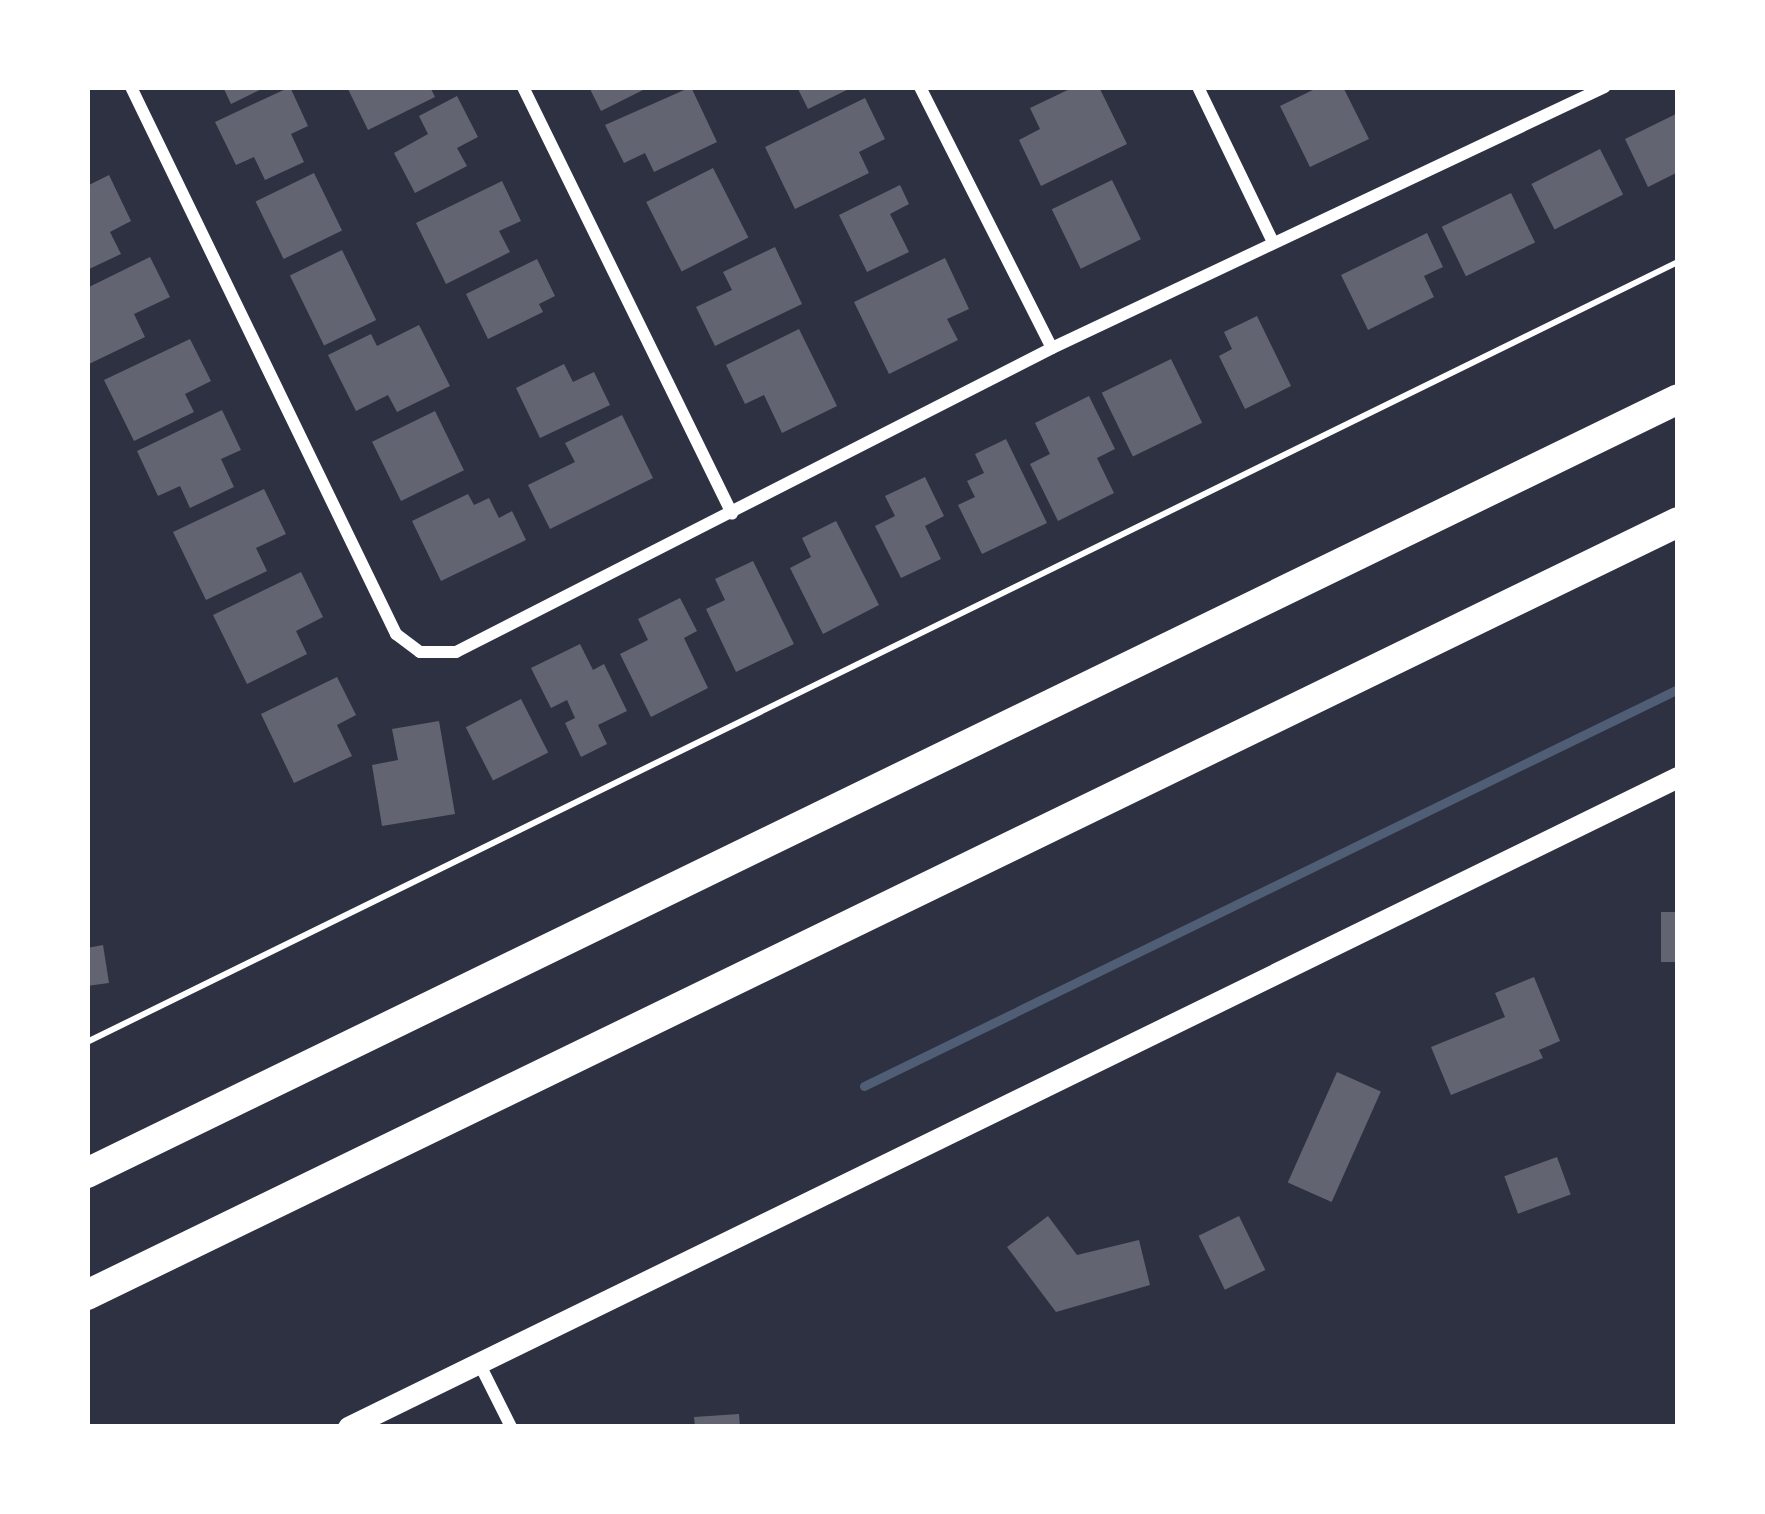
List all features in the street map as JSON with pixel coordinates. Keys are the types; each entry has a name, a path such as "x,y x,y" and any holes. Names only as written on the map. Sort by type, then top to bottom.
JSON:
{"highway":[{"path":"87,1173 1678,399"},
{"path":"87,1295 1678,522"}],"street":[{"path":"131,87 397,634 420,652 455,652 1052,348 1604,87"},
{"path":"523,87 732,513"},
{"path":"920,87 1052,348"},
{"path":"1198,87 1273,242"},
{"path":"348,1427 1678,777"},
{"path":"479,1363 512,1427"}],"path":[{"path":"87,1042 1678,262"}],"building":[{"path":"223,87 266,87 231,104"},
{"path":"290,87 308,126 291,134 304,162 265,180 254,157 236,165 215,122"},
{"path":"347,87 430,87 435,97 368,130"},
{"path":"589,87 649,87 601,111"},
{"path":"691,87 717,142 654,172 645,153 624,163 605,125"},
{"path":"797,87 853,87 808,109"},
{"path":"1074,87 1099,87 1127,144 1041,186 1019,140 1040,129 1030,108"},
{"path":"1319,87 1343,87 1369,139 1310,167 1280,106"},
{"path":"457,96 478,137 457,148 467,166 415,193 394,153 428,134 419,116"},
{"path":"865,98 885,139 859,152 869,173 795,209 765,147"},
{"path":"1678,113 1678,172 1648,187 1625,139"},
{"path":"1600,149 1623,194 1555,229 1531,184"},
{"path":"713,168 748,237 682,272 646,202"},
{"path":"314,173 342,231 284,259 256,201"},
{"path":"109,175 131,221 110,232 121,254 87,270 87,186"},
{"path":"1112,180 1141,239 1081,269 1052,209"},
{"path":"502,181 521,221 499,231 510,252 446,284 416,223"},
{"path":"900,185 909,204 890,214 909,252 867,272 839,215"},
{"path":"1511,193 1535,242 1466,276 1442,227"},
{"path":"1427,233 1443,267 1424,276 1434,297 1368,330 1341,275"},
{"path":"775,247 802,304 715,346 696,307 732,290 723,272"},
{"path":"342,250 376,320 324,346 290,275"},
{"path":"150,257 170,297 134,314 145,337 89,364 87,288"},
{"path":"945,258 969,309 947,319 958,340 889,374 854,302"},
{"path":"537,259 555,296 539,304 543,312 488,339 466,294"},
{"path":"1257,316 1291,386 1245,409 1219,356 1232,349 1224,332"},
{"path":"419,325 450,386 397,412 388,395 356,411 328,355 371,334 377,346"},
{"path":"799,329 837,406 782,433 764,395 745,404 726,365"},
{"path":"190,339 211,381 185,394 194,412 134,441 104,380"},
{"path":"1171,359 1202,423 1133,457 1102,393"},
{"path":"564,364 573,382 594,372 610,405 540,438 516,388"},
{"path":"1089,396 1115,449 1097,458 1114,493 1058,521 1030,464 1050,454 1035,423"},
{"path":"222,410 241,450 221,459 234,487 190,508 180,486 158,496 137,451"},
{"path":"435,411 464,470 401,501 372,442"},
{"path":"622,415 653,478 550,529 528,485 575,462 565,443"},
{"path":"1006,439 1047,523 982,554 958,505 975,497 967,481 984,473 975,454"},
{"path":"925,477 944,516 925,526 941,559 901,578 875,526 895,516 885,496"},
{"path":"264,489 286,534 256,548 267,571 206,600 173,532"},
{"path":"468,494 474,505 489,498 499,518 512,511 526,540 441,581 412,521"},
{"path":"836,521 879,605 823,634 790,568 811,557 802,538"},
{"path":"753,561 794,644 736,672 706,609 725,600 715,579"},
{"path":"301,572 323,617 296,631 307,654 247,684 213,615"},
{"path":"680,598 697,631 684,638 708,688 651,717 620,654 648,640 638,619"},
{"path":"580,644 593,670 604,664 627,711 598,725 607,744 581,757 565,723 575,718 567,700 551,708 531,668"},
{"path":"337,677 356,715 337,725 352,756 294,783 261,714"},
{"path":"521,699 548,752 493,781 466,727"},
{"path":"439,721 455,814 382,826 372,765 398,760 392,729"},
{"path":"1661,912 1678,912 1678,962 1661,962"},
{"path":"103,945 109,983 87,986 87,948"},
{"path":"1534,977 1560,1041 1539,1050 1543,1058 1451,1095 1431,1047 1505,1017 1495,993"},
{"path":"1337,1072 1381,1092 1332,1202 1288,1183"},
{"path":"1557,1157 1571,1195 1518,1214 1504,1176"},
{"path":"1048,1216 1077,1255 1139,1240 1150,1285 1056,1312 1007,1247"},
{"path":"1239,1216 1265,1270 1225,1290 1199,1236"},
{"path":"739,1414 740,1427 695,1427 694,1417"}],"waterway":[{"path":"864,1086 1678,689"}]}
